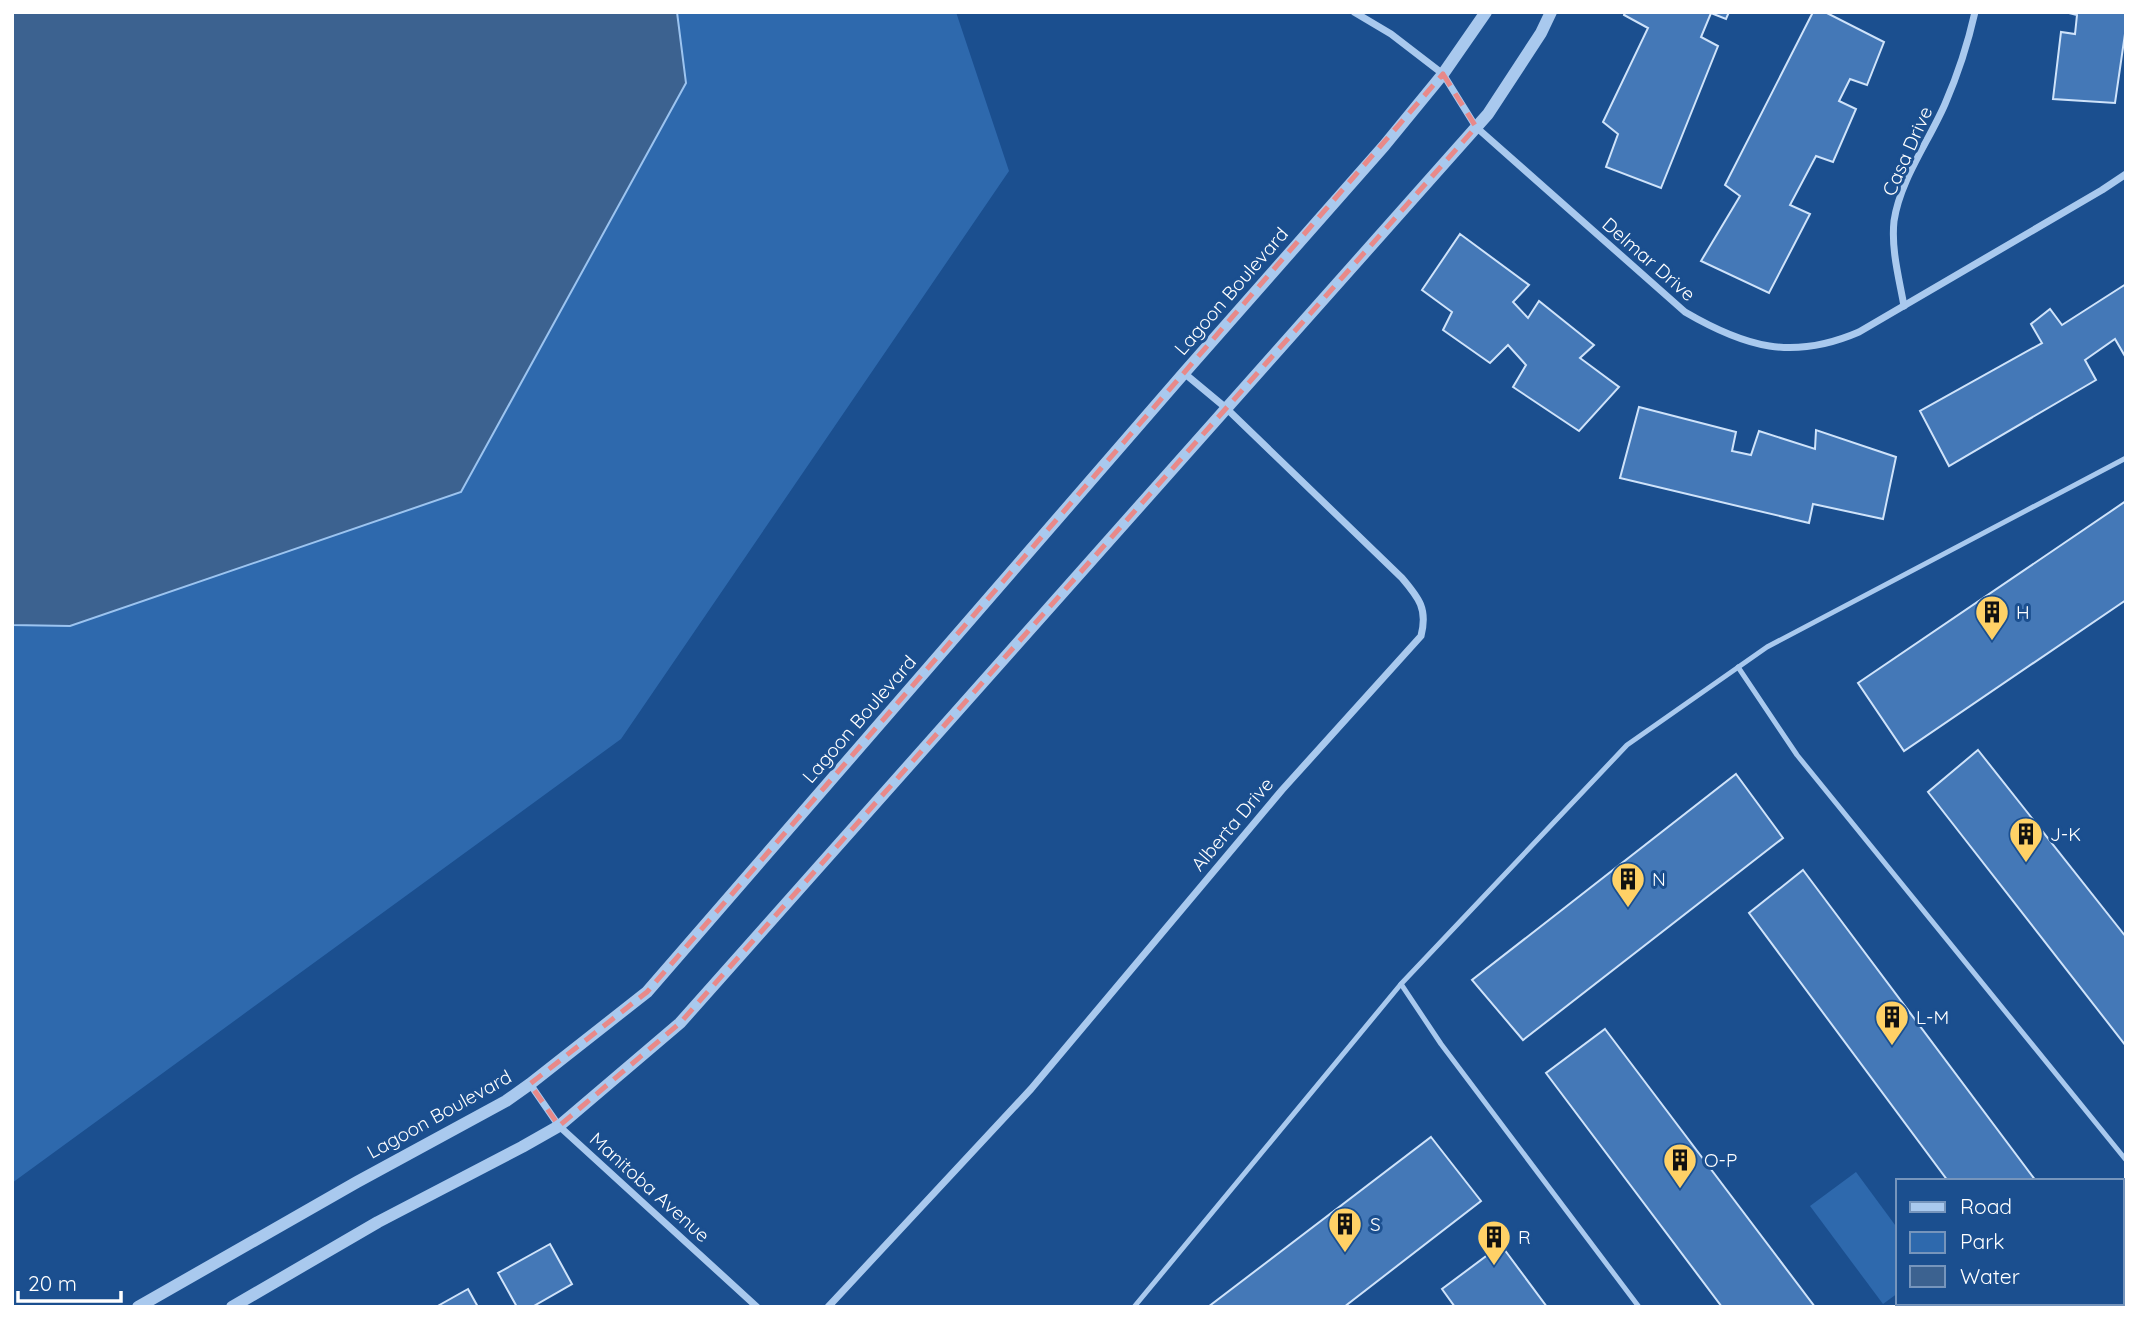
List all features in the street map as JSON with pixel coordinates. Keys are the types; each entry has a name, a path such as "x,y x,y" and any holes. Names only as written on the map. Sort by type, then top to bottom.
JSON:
{"street":[{"name":"Delmar Drive","path":"1354,12 1391,34 1443,74 1476,127 1685,312 1718,331 1748,342 1780,348 1806,348 1835,343 1877,322 2126,174"},
{"name":"Lagoon Boulevard","path":"138,1307 357,1182 506,1101 646,992 1384,146 1443,74 1486,12"},
{"path":"232,1307 378,1222 559,1125 680,1023 1488,114 1541,33 1551,12"},
{"name":"Casa Drive","path":"1904,306 1894,244 1895,220 1902,195 1945,104 1975,12"},
{"name":"Alberta Drive","path":"828,1307 1031,1089 1282,790 1420,636 1424,612 1412,590 1226,408 1184,373"},
{"name":"Manitoba Avenue","path":"530,1084 559,1125 757,1307"}],"lane":[{"path":"1134,1307 1401,984 1628,745 1767,647 2126,458"},
{"path":"1738,667 1797,755 2126,1160"},
{"path":"1401,984 1441,1044 1639,1307"}],"highlighted area":[{"path":"1443,74 1476,127 680,1023 559,1126 530,1084 647,992"}],"green space":[{"path":"677,12 956,12 1009,171 621,739 12,1183 12,625 70,626 461,492 686,83"},
{"path":"1856,1172 1896,1226 1896,1294 1883,1304 1810,1206"}],"water":[{"path":"12,12 677,12 686,83 461,492 70,626 12,625"}],"building":[{"path":"1625,12 1729,12 1726,19 1711,13 1701,37 1718,46 1661,188 1606,167 1618,134 1603,122 1648,28 1624,15"},
{"path":"1813,12 1825,12 1884,42 1867,85 1850,79 1839,101 1856,109 1833,162 1816,156 1790,205 1810,214 1769,293 1701,261 1740,196 1725,185"},
{"path":"2065,12 2126,12 2115,103 2053,99 2061,32 2075,34 2077,15"},
{"path":"1460,234 1529,285 1513,302 1528,318 1539,301 1594,345 1580,358 1619,387 1579,431 1513,387 1526,365 1508,345 1490,363 1443,330 1452,312 1422,290"},
{"path":"2126,284 2126,358 2115,339 2085,360 2096,380 1949,466 1920,411 2042,343 2031,324 2050,309 2062,325"},
{"path":"1639,407 1736,432 1732,451 1751,455 1759,431 1815,449 1816,430 1896,457 1883,519 1813,504 1809,523 1620,478"},
{"name":"H","path":"2126,501 2126,600 1904,751 1858,683"},
{"name":"J-K","path":"1978,750 2126,937 2126,1046 1928,792"},
{"name":"N","path":"1736,774 1783,838 1523,1040 1472,980"},
{"name":"L-M","path":"1803,870 2035,1179 1947,1179 1749,913"},
{"name":"O-P","path":"1605,1029 1815,1307 1722,1307 1546,1073"},
{"name":"S","path":"1431,1137 1481,1201 1344,1307 1208,1307"},
{"path":"550,1244 572,1284 532,1307 517,1307 498,1273"},
{"name":"R","path":"1501,1245 1547,1307 1455,1307 1442,1289"},
{"path":"468,1289 478,1307 436,1307"}],"place":[{"name":"H","path":"1992,642"},
{"name":"J-K","path":"2026,864"},
{"name":"N","path":"1628,909"},
{"name":"L-M","path":"1892,1047"},
{"name":"O-P","path":"1680,1190"},
{"name":"S","path":"1345,1254"},
{"name":"R","path":"1494,1267"}]}
